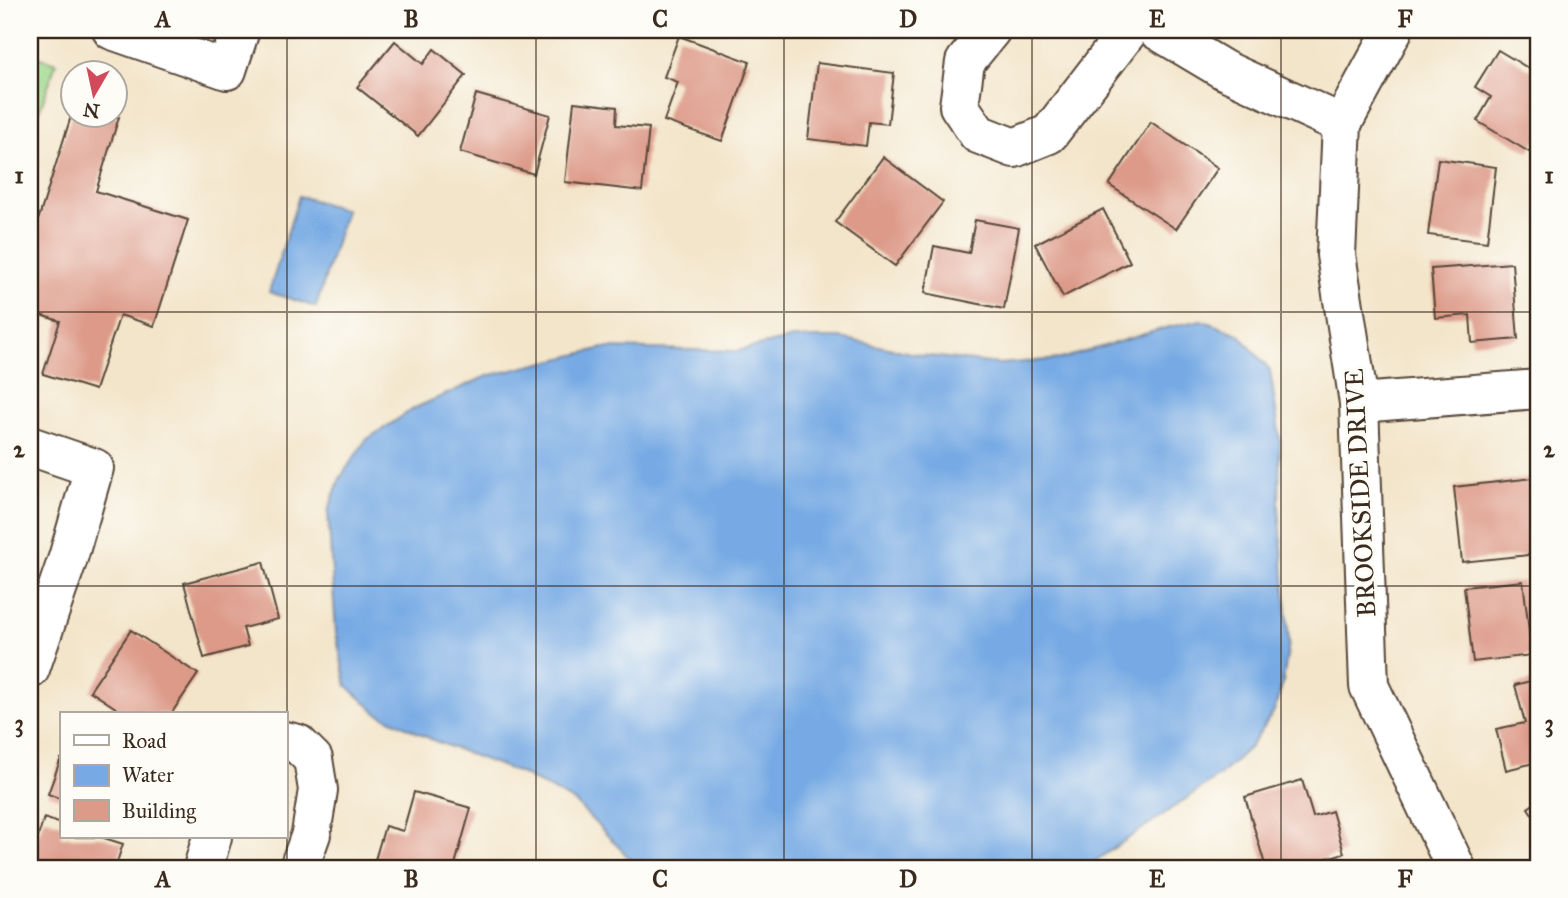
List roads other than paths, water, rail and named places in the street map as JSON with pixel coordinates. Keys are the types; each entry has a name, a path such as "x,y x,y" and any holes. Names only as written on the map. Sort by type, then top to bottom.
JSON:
{"street":[{"path":"112,30 227,70 240,30"},
{"path":"991,30 965,62 959,106 978,134 1014,148 1049,134 1129,30"},
{"path":"1157,30 1224,70 1342,124"},
{"name":"BROOKSIDE DRIVE","path":"1393,30 1342,124 1336,255 1359,403 1369,686 1455,868"},
{"path":"1359,403 1538,389"},
{"path":"30,446 94,468 68,558 30,668"},
{"path":"287,741 298,744 313,759 317,790 310,834 299,868"},
{"path":"203,868 212,838"}],"water":[{"path":"299,196 346,210 316,307 269,292"},
{"path":"1201,320 1239,334 1270,370 1280,439 1279,506 1289,642 1283,682 1274,711 1250,747 1219,776 1085,868 639,868 575,802 522,774 435,741 377,713 346,685 336,632 328,512 340,478 366,440 415,408 487,376 604,348 737,351 793,338 841,338 921,355 998,364 1061,359"}]}
